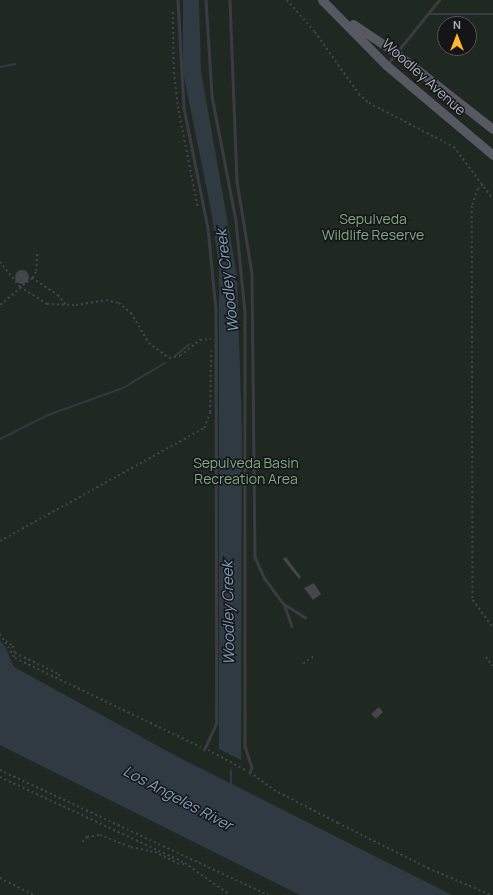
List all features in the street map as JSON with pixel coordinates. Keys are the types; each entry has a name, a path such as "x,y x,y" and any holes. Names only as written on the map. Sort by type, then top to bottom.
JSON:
{"main road":[{"name":"Woodley Avenue","path":"322,0 340,16 386,65 493,155"},
{"name":"Woodley Avenue","path":"340,16 396,53 493,129"}],"lane":[{"path":"178,0 184,108 208,228 216,309 217,723 205,749"},
{"path":"206,0 212,96 236,221 244,305 245,746 252,767 250,773"},
{"path":"230,0 237,181 252,274 255,557 265,579 284,604 292,626"},
{"path":"386,65 439,0"},
{"path":"428,14 493,14"},
{"path":"284,604 305,617"}],"path":[{"path":"287,0 315,32 359,94 368,103 454,147 493,199"},
{"path":"173,8 174,72 179,111 199,211"},
{"path":"482,185 472,206 473,600 493,628"},
{"path":"0,305 32,278 36,271 37,254"},
{"path":"0,262 20,287 47,304 67,306 106,300 119,303 131,313 144,336 156,350 173,359 180,356 200,340 211,339"},
{"path":"32,278 58,295 67,306"},
{"path":"0,542 204,428 210,412 211,332"},
{"path":"0,634 15,658"},
{"path":"5,640 12,643 15,653 59,674 61,680"},
{"path":"303,664 314,656"},
{"path":"486,657 493,666"},
{"path":"0,770 268,895"},
{"path":"0,777 185,863 230,895"},
{"path":"82,842 87,837 100,835 131,847 155,852 182,864 185,863"},
{"path":"0,878 34,895"}],"green space":[{"name":"Sepulveda Basin Recreation Area","path":"0,0 493,0 493,895 0,895"}],"water":[{"path":"183,0 199,0 201,71 237,275 242,431 241,760 219,749 219,266 211,210 183,72"},
{"name":"Los Angeles River","path":"0,641 5,646 14,667 178,757 452,895 300,895 0,745"}],"building":[{"path":"22,270 27,272 29,277 27,282 22,284 17,282 15,277 17,272"},
{"path":"286,557 301,577 299,579 283,559"},
{"path":"314,583 321,594 313,600 304,588"},
{"path":"379,707 383,712 376,719 371,714"}],"waterway":[{"path":"0,67 16,64"},
{"path":"175,356 190,344"},
{"path":"0,439 48,415 123,388 165,363"},
{"name":"Woodley Creek","path":"231,770 231,785"}],"park label":[{"name":"Sepulveda Wildlife Reserve","path":"373,228"}]}
